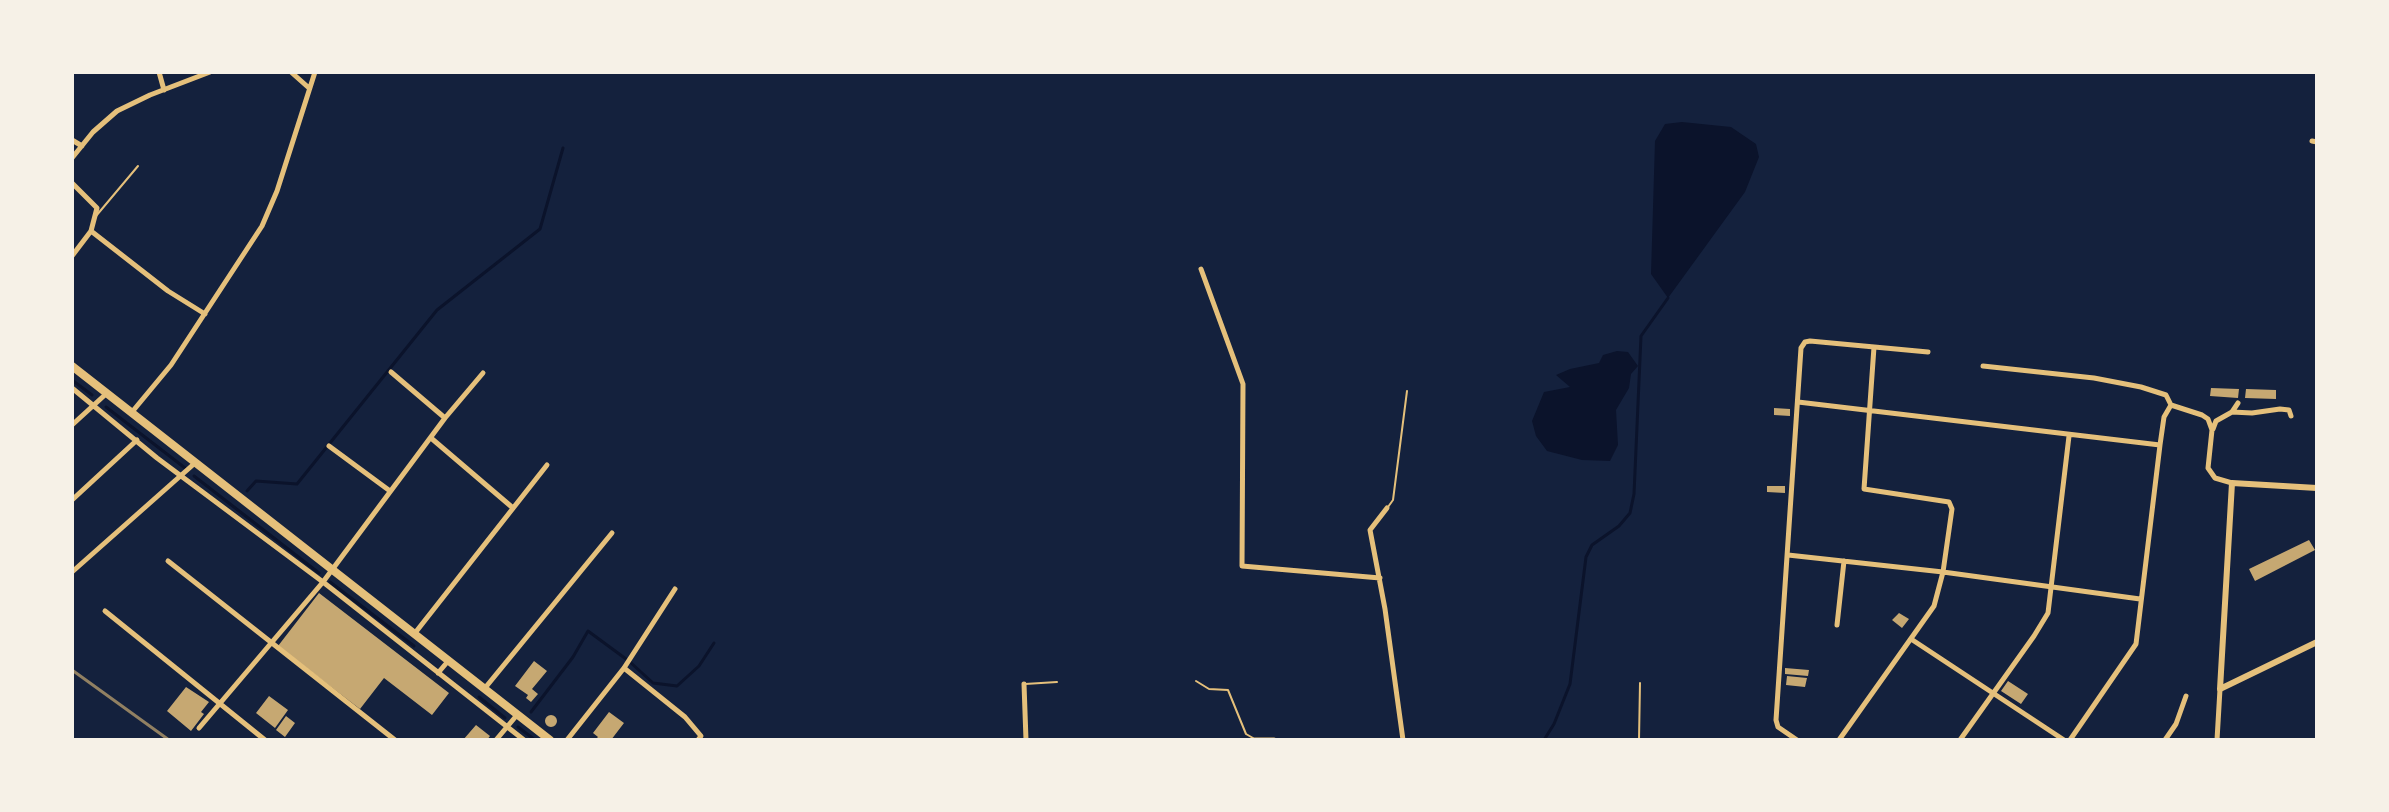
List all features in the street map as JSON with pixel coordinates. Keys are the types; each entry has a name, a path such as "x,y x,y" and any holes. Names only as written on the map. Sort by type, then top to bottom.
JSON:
{"main road":[{"path":"72,366 550,740"}],"street":[{"path":"159,72 164,90"},
{"path":"72,158 117,111 210,72"},
{"path":"291,72 309,89"},
{"path":"132,412 171,365 262,226 277,191 315,72"},
{"path":"72,140 82,146"},
{"path":"72,183 97,208 91,231 72,256"},
{"path":"91,231 168,291 205,314"},
{"path":"1201,269 1243,384 1242,566 1380,578"},
{"path":"1797,740 1778,727 1776,720 1801,348 1810,341 1928,352"},
{"path":"1839,740 1934,606 1943,572 1952,509 1949,502 1864,489 1874,347"},
{"path":"1983,366 2094,378 2141,387 2166,395 2171,405 2202,415 2212,430"},
{"path":"391,372 445,418"},
{"path":"199,728 323,582 445,418 483,373"},
{"path":"72,388 524,740"},
{"path":"72,425 107,393"},
{"path":"1798,402 2160,445"},
{"path":"2238,403 2232,412 2216,421 2212,430 2208,468 2215,478 2232,483 2317,488"},
{"path":"2070,740 2136,644 2164,417 2171,405"},
{"path":"2232,412 2280,409 2289,410 2291,416"},
{"path":"1960,740 2048,613 2069,436"},
{"path":"431,438 513,508"},
{"path":"72,500 137,440"},
{"path":"329,446 390,491"},
{"path":"72,572 196,462"},
{"path":"415,633 547,465"},
{"path":"2217,740 2232,483"},
{"path":"1387,508 1370,530 1380,578 1403,740"},
{"path":"485,688 612,533"},
{"path":"1788,554 2140,599"},
{"path":"168,561 395,740"},
{"path":"1837,625 1844,561"},
{"path":"567,740 624,668 675,589"},
{"path":"105,611 265,740"},
{"path":"1911,639 2064,740"},
{"path":"2220,689 2317,642"},
{"path":"438,673 449,660"},
{"path":"624,668 685,717 699,738"},
{"path":"1024,684 1026,740"},
{"path":"2165,740 2176,724 2186,696"},
{"path":"496,740 517,715"},
{"path":"1257,739 1274,740"}],"lane":[{"path":"96,217 138,166"},
{"path":"1387,508 1393,500 1407,391"},
{"path":"1196,681 1209,689 1228,690 1246,734 1257,739"},
{"path":"1024,684 1057,682"},
{"path":"1639,740 1640,683"}],"water":[{"path":"1682,122 1731,127 1756,144 1759,157 1745,192 1668,298 1651,274 1655,141 1665,124"},
{"path":"1628,352 1638,366 1631,374 1629,388 1616,410 1618,445 1610,461 1582,460 1547,451 1536,436 1532,421 1544,392 1570,387 1556,375 1599,363 1603,355"}],"building":[{"path":"2211,388 2239,389 2238,398 2210,396"},
{"path":"2246,389 2276,390 2276,399 2245,398"},
{"path":"1774,408 1790,409 1790,416 1774,415"},
{"path":"1767,486 1785,486 1785,493 1767,492"},
{"path":"2309,540 2315,550 2255,581 2249,569"},
{"path":"319,593 449,693 432,715 384,678 360,709 278,646"},
{"path":"1899,613 1909,619 1902,628 1892,620"},
{"path":"534,661 547,671 532,689 538,694 531,702 526,698 528,695 515,686"},
{"path":"1785,668 1809,670 1808,676 1785,674"},
{"path":"1787,676 1807,678 1805,687 1786,685"},
{"path":"2008,681 2028,694 2021,704 2001,691"},
{"path":"186,687 209,702 191,731 167,711"},
{"path":"269,696 288,710 275,728 256,713"},
{"path":"609,712 624,723 611,740 595,740 598,737 593,733"},
{"path":"551,715 557,721 551,727 545,721"},
{"path":"286,716 295,723 285,737 276,730"},
{"path":"476,725 490,736 487,740 463,740"}],"waterway":[{"path":"247,491 256,481 297,484 437,310 540,229 563,148"},
{"path":"1544,740 1570,684 1586,557 1592,545 1619,526 1630,513 1634,494 1641,336 1668,298"},
{"path":"72,380 92,395"},
{"path":"106,407 185,468"},
{"path":"194,476 319,573"},
{"path":"330,582 414,646"},
{"path":"531,712 573,657 588,631 626,659"},
{"path":"630,662 653,683 677,686 699,666 714,643"},
{"path":"479,697 505,718"},
{"path":"518,727 535,740"}],"railway":[{"path":"72,670 169,740"}]}
